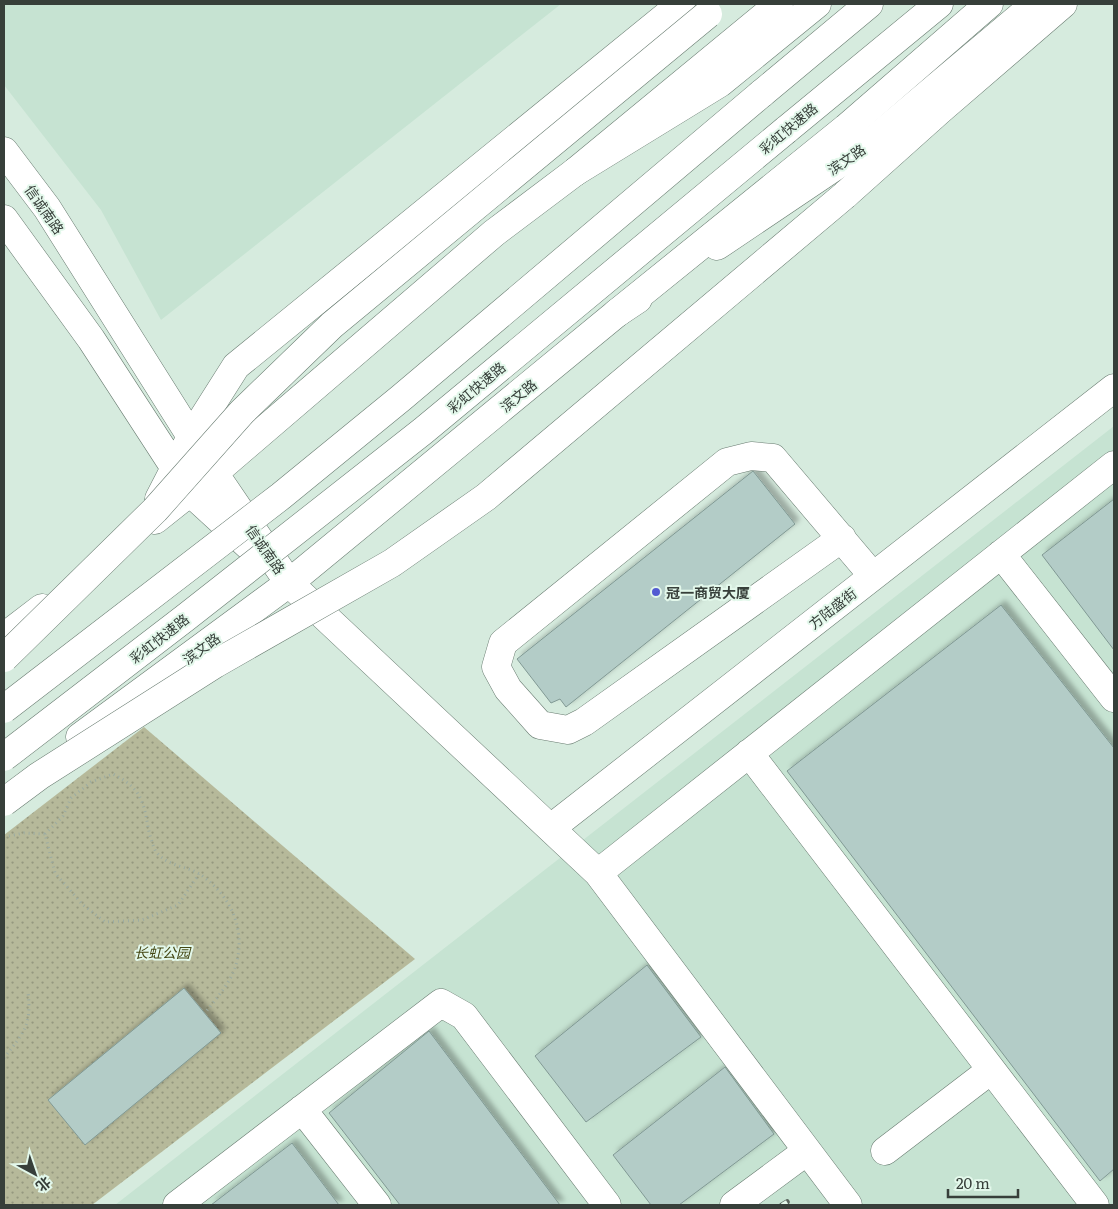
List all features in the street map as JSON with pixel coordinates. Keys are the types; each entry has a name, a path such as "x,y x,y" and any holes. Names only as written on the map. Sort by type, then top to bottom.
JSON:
{"main road":[{"path":"144,529 191,437 236,366 681,4"},
{"path":"4,637 191,493 494,233 575,172 779,4"},
{"path":"575,172 720,83 817,4"},
{"path":"4,709 281,496 402,398 869,4"},
{"name":"彩虹快速路","path":"4,757 423,431 939,4"},
{"path":"617,313 846,128 989,4"},
{"name":"滨文路","path":"4,792 290,583 617,313 870,142 1035,4"},
{"path":"4,802 39,776 215,664 392,563 486,497 846,195 940,110 1063,4"},
{"path":"4,658 155,510 242,412 332,325 713,9"},
{"name":"信诚南路","path":"4,150 47,208 214,473 290,583"},
{"name":"信诚南路","path":"4,219 91,339 191,493 290,583"},
{"name":"方陆盛街","path":"551,828 1114,388"},
{"path":"842,538 584,722 568,730 540,725 508,689 496,667 503,642 727,462 752,456 773,458 842,538 873,576"},
{"path":"598,872 1114,465"},
{"path":"1001,554 1114,698"},
{"path":"290,583 598,872 807,1151 843,1203"},
{"path":"749,753 1095,1205"},
{"path":"177,1205 441,1003 464,1016 607,1205"},
{"path":"885,1151 991,1070"},
{"path":"302,1110 377,1205"},
{"path":"734,1205 807,1151"}],"path":[{"path":"4,837 24,833 45,834 63,816 71,798 91,782 112,774 128,782 142,802 156,853 176,866 199,874 218,889 233,913 240,937 236,966 223,989 205,1013"},
{"path":"45,834 55,873 82,904 105,922 142,920 178,905 199,874"},
{"path":"4,1058 26,1028 30,1011 28,993"}],"shaded area":[{"path":"4,4 561,4 161,320 101,210 4,85"},
{"path":"1114,426 1114,1205 115,1205"}],"green space":[{"name":"长虹公园","path":"144,727 415,959 92,1205 4,1205 4,835"}],"building":[{"name":"冠一商贸大厦","path":"753,471 795,524 566,707 560,699 551,703 517,659"},
{"path":"1114,499 1114,650 1042,555"},
{"path":"1001,605 1114,748 1114,1169 1100,1181 787,771"},
{"path":"647,965 701,1037 586,1122 535,1056"},
{"path":"184,988 221,1033 85,1145 48,1100"},
{"path":"429,1031 560,1205 400,1205 329,1113"},
{"path":"725,1067 774,1134 679,1205 651,1205 613,1155"},
{"path":"292,1143 339,1205 211,1205"}],"railway":[{"path":"782,1205 787,1202"}],"place":[{"name":"冠一商贸大厦","path":"656,592"}]}
